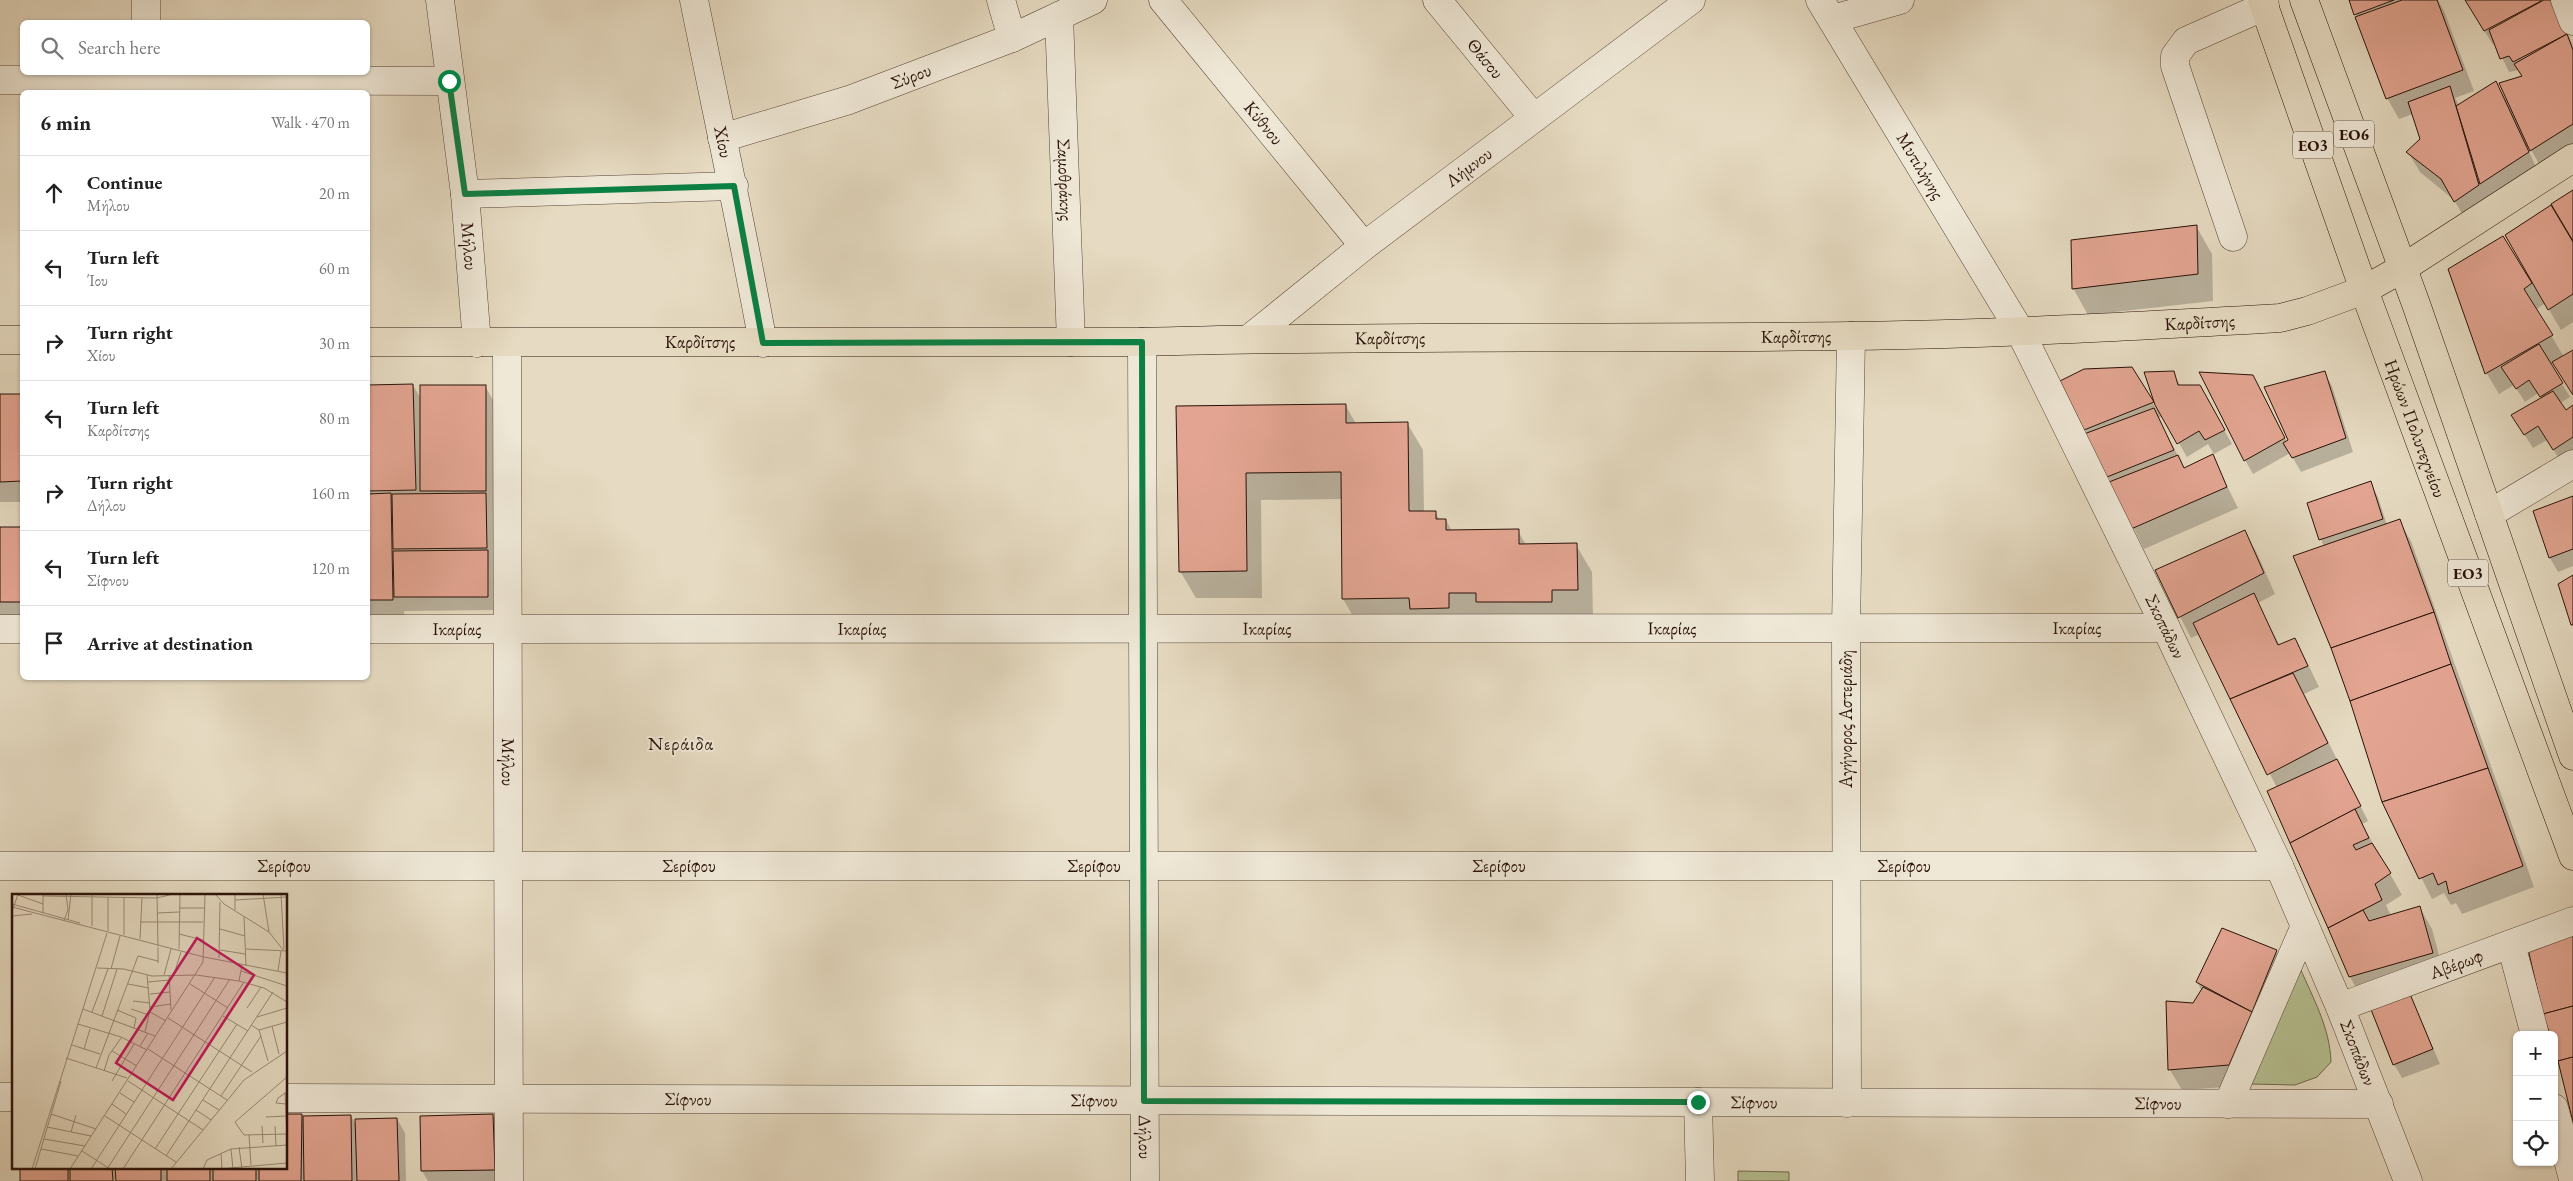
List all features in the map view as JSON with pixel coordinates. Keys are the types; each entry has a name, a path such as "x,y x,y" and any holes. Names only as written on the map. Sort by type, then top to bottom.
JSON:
{"main road":[{"name":"ΕΟ6","path":"2304,0 2403,268"},
{"name":"Ηρώων Πολυτεχνείου","path":"2264,3 2364,290 2573,856"},
{"name":"Καρδίτσης","path":"370,342 1142,342 1249,339 1851,336 2020,331 2280,318 2306,311 2364,290 2403,268 2573,158"},
{"name":"ΕΟ3","path":"2403,268 2573,756"},
{"path":"0,340 20,340"}],"street":[{"path":"146,0 146,20"},
{"name":"Μήλου","path":"440,0 465,194 477,343"},
{"name":"Χίου","path":"694,0 722,138 734,186 763,343"},
{"path":"1001,0 1012,38"},
{"name":"Σύρου","path":"722,138 849,100 1012,38 1093,0"},
{"name":"Κύθνου","path":"1162,0 1364,246"},
{"name":"Θάσου","path":"1437,0 1534,118"},
{"name":"Λήμνου","path":"1249,339 1364,246 1692,0"},
{"path":"1826,10 1900,0"},
{"path":"2565,0 2573,22"},
{"path":"2233,237 2175,66 2175,56 2186,41 2264,3"},
{"name":"Μυτιλήνης","path":"1826,10 2020,331"},
{"name":"Σαμοθράκης","path":"1059,16 1070,342"},
{"path":"0,80 449,81"},
{"path":"465,194 734,186"},
{"name":"Σκοπάδων","path":"2020,331 2166,628 2279,866 2380,1104 2408,1181"},
{"name":"Αγήνορος Αστεριάδη","path":"1847,1103 1846,628 1851,336"},
{"name":"Δήλου","path":"1142,342 1144,1181"},
{"name":"Μήλου","path":"507,343 509,1181"},
{"path":"2489,514 2573,464"},
{"name":"Ικαρίας","path":"370,629 2166,628"},
{"path":"0,629 20,629"},
{"name":"Σερίφου","path":"0,866 2279,866"},
{"name":"Αβέρωφ","path":"2340,1007 2573,921"},
{"path":"2228,1104 2305,926"},
{"path":"2511,944 2534,1031"},
{"name":"Σίφνου","path":"288,1098 2380,1104"},
{"path":"1698,1102 1700,1181"},
{"path":"2557,1121 2573,1179"}],"green space":[{"path":"2300,968 2328,1037 2331,1062 2317,1077 2295,1085 2250,1084"},
{"path":"1738,1171 1789,1172 1789,1181 1738,1181"}],"building":[{"path":"2349,0 2394,0 2354,15"},
{"path":"2402,0 2437,0 2463,70 2386,99 2355,17"},
{"path":"2465,0 2541,0 2541,1 2484,31"},
{"path":"2544,0 2553,0 2567,34 2513,62 2509,56 2500,59 2489,30"},
{"path":"2567,34 2573,50 2573,124 2530,151 2499,83 2522,76 2514,64"},
{"path":"2496,81 2529,152 2480,184 2456,106"},
{"path":"2450,86 2479,185 2454,202 2441,179 2406,152 2420,139 2408,102"},
{"path":"2573,190 2573,241 2551,204"},
{"path":"2551,205 2573,242 2573,294 2548,310 2505,235"},
{"path":"2197,225 2198,274 2072,289 2071,240"},
{"path":"2503,236 2532,283 2524,289 2553,335 2485,374 2448,269"},
{"path":"2539,344 2563,383 2540,397 2529,380 2516,389 2501,367"},
{"path":"2573,350 2573,395 2552,362"},
{"path":"2132,367 2154,402 2084,430 2060,381 2084,369"},
{"path":"2174,371 2178,385 2200,385 2225,430 2205,440 2199,431 2177,444 2155,405 2144,372"},
{"path":"2325,371 2346,438 2292,458 2283,443 2288,440 2264,387"},
{"path":"2199,372 2253,375 2285,438 2244,461"},
{"path":"413,384 416,490 370,491 370,385"},
{"path":"420,385 486,385 486,491 420,491"},
{"path":"2553,391 2566,410 2573,405 2573,437 2553,450 2538,426 2524,435 2511,415"},
{"path":"0,394 20,394 20,481 0,482"},
{"path":"1346,404 1346,423 1408,422 1409,511 1436,511 1436,519 1446,519 1446,530 1519,529 1519,544 1577,543 1578,590 1552,590 1552,602 1476,602 1476,593 1449,593 1449,608 1410,609 1409,598 1342,599 1341,472 1246,473 1247,571 1179,572 1176,406"},
{"path":"2154,408 2174,450 2107,477 2084,434"},
{"path":"2213,454 2227,487 2131,529 2109,482 2178,455 2184,468"},
{"path":"2371,481 2383,519 2319,540 2307,503"},
{"path":"391,493 393,600 370,600 370,494"},
{"path":"486,493 487,548 393,549 392,494"},
{"path":"2573,496 2573,549 2549,558 2533,511"},
{"path":"2400,519 2434,612 2331,648 2293,556"},
{"path":"0,527 20,527 20,602 0,602"},
{"path":"2245,530 2264,573 2178,618 2155,570"},
{"path":"488,550 488,597 394,597 393,551"},
{"path":"2573,575 2573,625 2571,625 2558,584"},
{"path":"2254,593 2278,645 2295,638 2308,666 2230,699 2193,623"},
{"path":"2434,612 2451,664 2350,701 2331,648"},
{"path":"2451,664 2488,768 2382,802 2350,701"},
{"path":"2293,673 2328,743 2267,775 2230,699"},
{"path":"2337,759 2361,806 2290,843 2267,791"},
{"path":"2488,768 2523,866 2449,894 2446,881 2438,885 2433,873 2419,879 2382,802"},
{"path":"2355,809 2369,838 2353,845 2356,850 2372,843 2391,873 2375,884 2382,900 2328,928 2290,843"},
{"path":"2420,906 2433,953 2349,977 2328,928 2363,910 2369,921"},
{"path":"2222,928 2277,950 2252,1012 2196,982"},
{"path":"2573,936 2573,1006 2543,1014 2528,949"},
{"path":"2203,987 2252,1012 2229,1065 2168,1070 2166,1001 2193,1003"},
{"path":"2410,994 2433,1049 2393,1065 2370,1007"},
{"path":"2573,1006 2573,1057 2558,1061 2558,1031 2549,1031 2543,1014"},
{"path":"2573,1057 2573,1122 2558,1061"},
{"path":"288,1114 302,1114 301,1181 259,1181 259,1168 288,1168"},
{"path":"493,1114 495,1170 421,1171 420,1116"},
{"path":"351,1115 352,1181 304,1181 303,1116"},
{"path":"397,1118 399,1181 357,1181 355,1119"},
{"path":"20,1168 68,1168 68,1181 20,1181"},
{"path":"70,1168 112,1168 113,1181 70,1181"},
{"path":"115,1168 161,1168 161,1181 116,1181"},
{"path":"167,1168 210,1168 210,1181 167,1181"},
{"path":"213,1168 256,1168 256,1181 213,1181"}],"district":[{"name":"Νεράιδα","path":"681,743"}],"route":[{"path":"449,81 465,194 734,186 763,343 1142,342 1144,1101 1698,1102"}]}
